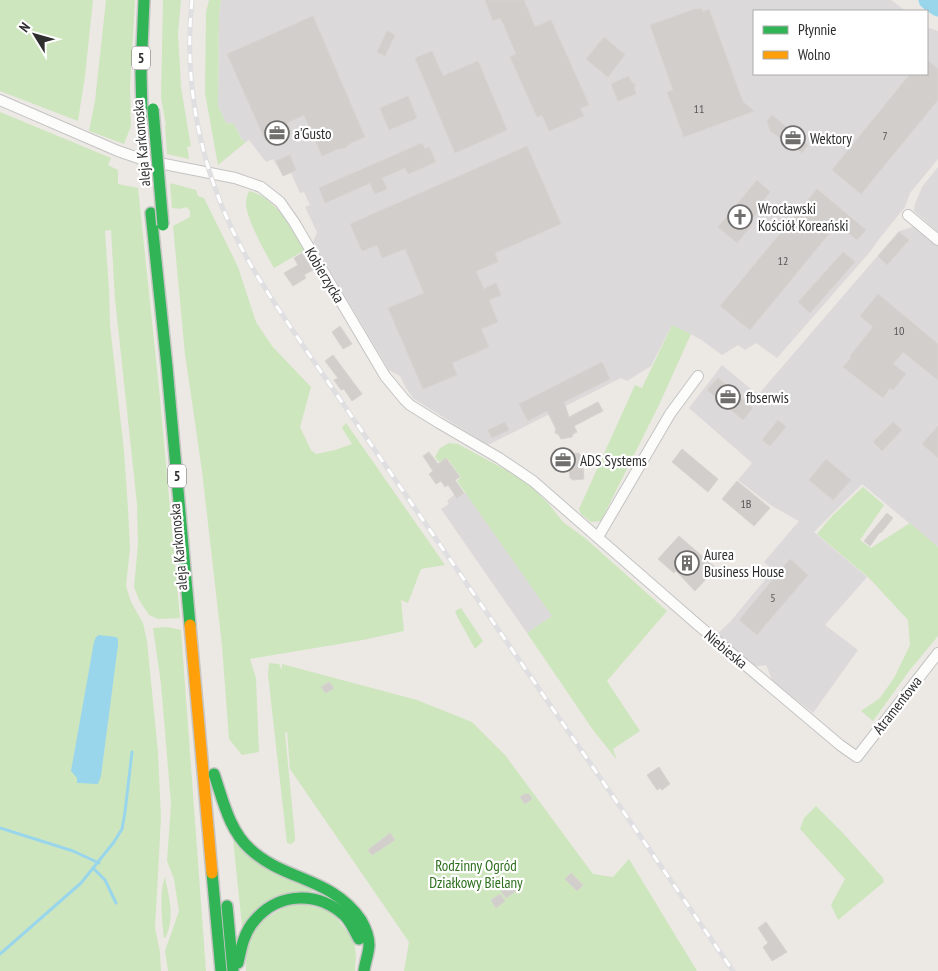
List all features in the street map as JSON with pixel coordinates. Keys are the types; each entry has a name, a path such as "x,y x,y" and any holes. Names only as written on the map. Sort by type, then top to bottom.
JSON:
{"main road":[{"name":"aleja Karkonoska","path":"144,0 141,74 142,116 167,367 221,971"},
{"name":"aleja Karkonoska","path":"155,0 152,63 153,109 233,971"},
{"path":"214,774 231,822 237,834 248,846 263,858 337,894 358,914 369,944 364,971"},
{"path":"237,971 242,939 255,918 278,901 288,898 306,897 318,899 329,904 339,910 349,921 361,948 364,971"},
{"path":"215,971 219,944"}],"street":[{"name":"Kobierzycka","path":"0,100 132,156 171,167 248,181 267,191 284,207 294,222 385,376 397,393 410,405 523,473 598,537"},
{"path":"908,215 938,240"},
{"path":"598,537 670,414 698,376"},
{"name":"Niebieska","path":"598,537 713,638 840,745 857,757"},
{"name":"Atramentowa","path":"857,757 938,653"}],"shaded area":[{"path":"221,0 891,0 905,10 753,10 753,75 928,75 928,27 938,31 938,159 910,193 905,207 869,253 777,358 756,343 745,350 738,345 722,355 700,339 672,325 651,366 627,381 621,378 488,445 414,399 400,376 389,370 313,242 317,232 305,207 310,205 304,192 300,193 291,173 283,176 273,159 266,162 249,140 246,142 242,140 234,124 226,123 218,106 219,15"},
{"path":"938,167 938,232 914,211 922,187"},
{"name":"fbserwis","path":"913,227 938,246 938,547 862,484 814,532 867,577 825,625 858,650 813,713 773,682 766,665 754,667 717,634 730,622 773,570 764,562 799,521 772,506 738,480 752,463 689,408 722,365 758,395 899,231"},
{"path":"461,489 466,493 552,616 527,633 441,509 449,504 447,501"}],"green space":[{"path":"0,0 93,0 78,121 0,91"},
{"path":"106,0 135,0 130,86 131,126 124,144 89,131 95,101"},
{"path":"163,0 181,0 178,33 181,87 191,147 187,146 189,159 167,154 166,125 161,98"},
{"path":"209,0 221,0 219,15 218,106 226,123 234,124 242,140 246,142 218,165 205,93 206,12"},
{"path":"0,112 111,158 108,165 118,170 118,184 138,188 180,618 158,619 149,615 139,600 134,587 138,544 137,504 115,299 111,230 105,231 110,325 124,451 128,509 130,548 126,586 131,602 143,623 147,641 158,752 161,818 155,928 160,952 161,971 0,971"},
{"path":"170,183 196,190 198,196 204,198 238,267 256,322 272,346 311,387 300,427 311,450 316,454 352,444 342,428 346,423 445,565 421,569 408,603 401,600 404,631 363,640 250,659 256,678 259,752 242,755 229,739 222,646 202,471 185,354 173,226 190,217 190,211 187,207 180,209 172,208"},
{"path":"249,191 259,194 282,214 305,250 274,268 249,217 246,202"},
{"path":"672,325 691,334 659,405 601,521 591,522 581,514 579,509 635,385 642,388"},
{"path":"449,443 458,444 510,472 529,485 548,503 563,522 585,538 667,611 607,681 640,731 613,749 617,760 593,730 527,633 552,616 457,481 461,477 447,458 439,462 435,457 440,448"},
{"path":"863,487 884,505 860,540 871,548 910,523 938,547 938,636 909,671 873,721 861,711 880,698 894,678 910,645 908,620 869,578 817,534 832,516"},
{"path":"461,608 483,641 475,649 455,611"},
{"path":"167,627 181,630 206,971 168,971 165,951 179,911 174,879 167,861 171,804 161,684 153,628"},
{"name":"Rodzinny Ogród Działkowy Bielany","path":"269,663 279,664 282,670 282,664 417,700 472,722 505,755 593,874 613,877 629,859 697,971 404,971 409,942 290,769 287,732 285,733 295,841 291,844 287,843 268,675"},
{"path":"816,806 843,833 883,878 884,882 838,920 831,905 845,879 800,829 804,818"},
{"path":"233,839 316,889 242,926"},
{"path":"165,877 171,915 169,930 164,938 162,898"},
{"path":"294,902 331,911 354,940 355,971 246,971 245,950 259,922"}],"water":[{"path":"99,635 116,637 118,639 101,776 98,784 77,783 77,778 71,771 94,642"}],"building":[{"path":"485,0 524,0 535,27 551,20 589,105 580,108 584,116 549,131 542,115 537,117 510,57 516,54 503,23 500,18 493,21"},
{"path":"695,9 702,9 703,12 709,9 743,102 754,111 684,137 667,92 673,90 650,25"},
{"path":"313,16 365,137 349,144 345,148 322,156 304,115 287,123 291,132 270,143 265,140 227,54"},
{"path":"387,31 395,35 385,56 377,52"},
{"path":"604,37 625,55 608,77 586,59"},
{"path":"432,51 443,76 478,61 507,130 455,153 415,58"},
{"path":"928,61 938,69 938,100 861,194 832,170 909,75 928,75"},
{"path":"629,76 632,83 635,84 636,94 618,101 611,84"},
{"path":"408,96 417,118 389,130 380,108"},
{"name":"Wektory","path":"772,115 808,145 802,153 770,131 767,121"},
{"path":"422,143 425,149 429,147 436,162 408,174 405,168 382,178 387,189 375,194 370,183 325,203 319,188"},
{"path":"527,146 561,224 495,253 498,262 476,271 484,289 496,283 501,295 489,300 498,322 481,329 489,347 452,363 457,375 423,389 388,308 424,293 405,249 382,258 377,245 362,251 350,224"},
{"path":"290,155 296,170 283,176 276,161"},
{"name":"Wrocławski Kościół Koreański","path":"757,180 770,192 759,206 761,208 748,224 751,226 737,243 718,227"},
{"path":"817,189 866,230 857,240 837,224 750,330 720,306"},
{"path":"899,232 909,240 887,265 878,256"},
{"path":"843,252 855,262 810,313 798,302"},
{"path":"302,253 313,270 304,275 306,278 293,286 284,273 298,265 294,258"},
{"path":"878,294 938,344 938,380 903,352 893,364 906,374 893,390 890,388 883,398 843,367 873,327 860,316"},
{"path":"340,326 352,344 343,349 332,332"},
{"path":"333,355 362,394 352,401 344,389 341,390 334,380 338,378 325,361"},
{"path":"602,362 610,379 564,402 569,417 598,402 603,411 574,426 577,432 572,437 561,439 555,433 556,429 547,411 528,421 519,404"},
{"name":"fbserwis","path":"718,378 753,408 743,420 707,390"},
{"path":"778,420 786,427 770,446 762,440"},
{"path":"505,422 509,430 492,438 488,430"},
{"path":"893,422 902,430 882,451 873,442"},
{"path":"938,426 938,458 922,444"},
{"path":"682,449 718,479 708,492 672,462"},
{"path":"429,452 438,464 446,458 460,477 455,480 464,493 457,498 448,485 445,487 441,481 436,484 429,474 433,471 423,456"},
{"path":"578,453 582,456 584,479 573,480 570,478 569,467 556,468 555,455"},
{"path":"826,459 851,480 833,500 809,480"},
{"path":"737,481 770,508 754,526 722,499"},
{"path":"887,513 893,518 870,546 864,541"},
{"name":"Aurea Business House","path":"679,536 716,568 695,591 676,571 674,573 658,559"},
{"path":"790,559 808,575 757,635 739,620"},
{"path":"329,682 334,688 326,693 321,687"},
{"path":"659,767 670,784 662,790 660,788 657,790 647,775"},
{"path":"529,794 532,799 525,804 520,797"},
{"path":"390,833 395,840 372,855 368,850"},
{"path":"571,873 583,885 577,891 565,879"},
{"path":"519,879 523,886 506,898 501,891"},
{"path":"500,894 505,901 496,908 491,900"},
{"path":"766,922 787,952 772,961 763,947 768,943 758,928"}],"waterway":[{"path":"928,0 938,7"},
{"path":"0,954 81,883 114,842 122,829 132,752"},
{"path":"0,828 73,851 99,863"},
{"path":"94,869 105,880 116,903"}],"railway":[{"path":"192,0 190,64 198,127 215,188 227,218 248,260 304,347 733,971"}],"traffic: fast":[{"path":"142,116 141,73 144,0"},
{"path":"153,109 163,225"},
{"path":"151,213 190,625"},
{"path":"214,774 232,824 250,849 278,868 336,895 361,920 369,942 364,971"},
{"path":"212,873 221,971"},
{"path":"238,963 244,940 251,925 275,904 287,900 299,898 323,902 347,918 359,939"},
{"path":"227,906 233,971"}],"traffic: slow":[{"path":"190,625 212,873"}],"place":[{"name":"a'Gusto","path":"277,133"},
{"name":"Wektory","path":"793,138"},
{"name":"Wrocławski Kościół Koreański","path":"740,217"},
{"name":"fbserwis","path":"728,397"},
{"name":"ADS Systems","path":"563,460"},
{"name":"Aurea Business House","path":"687,563"}]}
